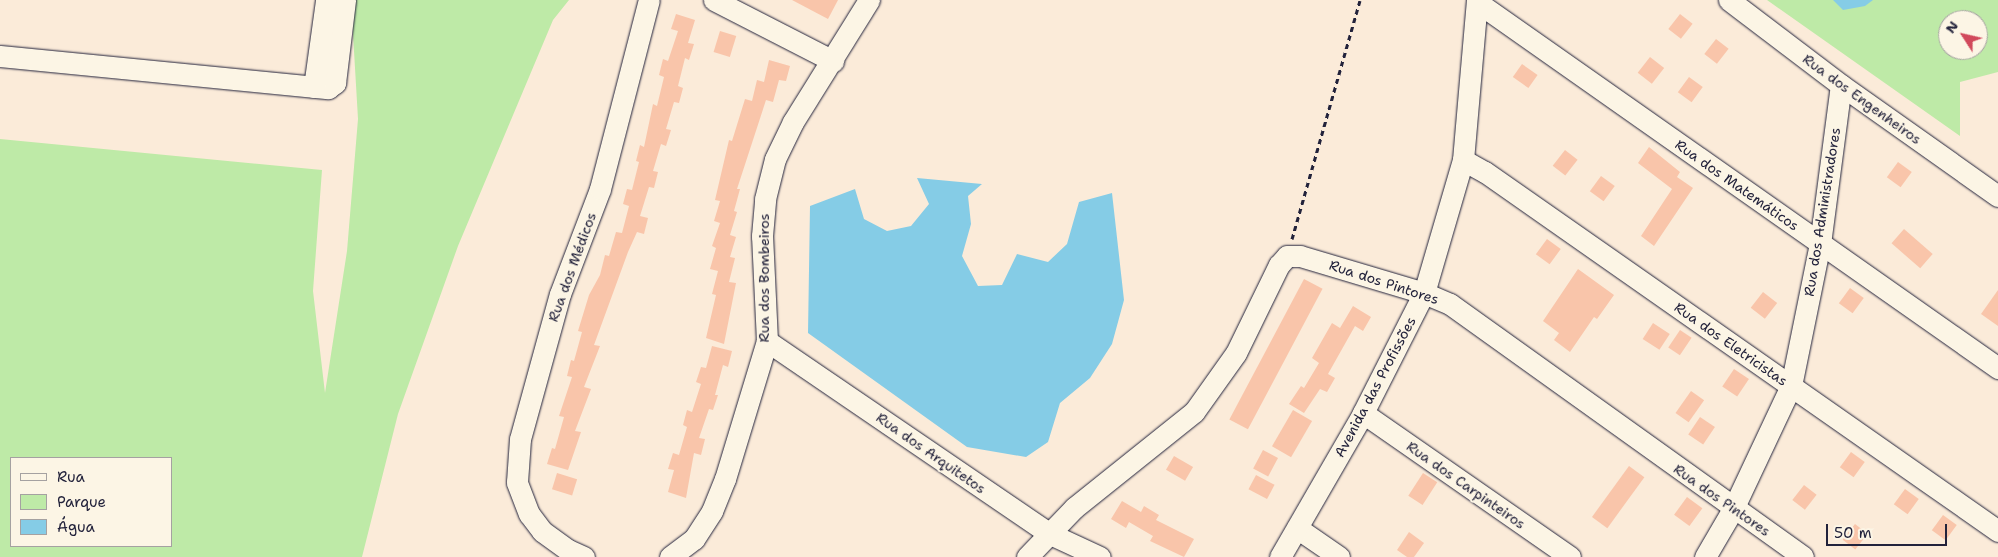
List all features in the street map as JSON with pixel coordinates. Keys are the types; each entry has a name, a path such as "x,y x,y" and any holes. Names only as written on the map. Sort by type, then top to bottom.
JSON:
{"street":[{"path":"314,87 326,0"},
{"path":"0,56 328,88 335,83 345,0"},
{"name":"Rua dos Médicos","path":"584,557 568,550 542,531 529,514 517,482 520,439 560,294 600,189 649,0"},
{"path":"714,0 833,61"},
{"name":"Rua dos Bombeiros","path":"670,557 694,539 715,503 725,480 767,341 762,236 765,199 775,160 793,122 833,61 869,0"},
{"name":"Rua dos Engenheiros","path":"1729,0 1841,85 1998,196"},
{"name":"Avenida das Profissões","path":"1280,557 1363,413 1424,293 1462,160 1477,1"},
{"name":"Rua dos Matemáticos","path":"1477,1 1998,368"},
{"name":"Rua dos Administradores","path":"1704,557 1733,508 1791,386 1820,244 1841,85"},
{"name":"Rua dos Eletricistas","path":"1462,160 1485,172 1998,531"},
{"path":"1027,557 1074,508 1194,412 1236,353 1279,265 1287,256"},
{"name":"Rua dos Pintores","path":"1287,256 1300,256 1424,293 1450,304 1803,557"},
{"name":"Rua dos Arquitetos","path":"767,341 1048,533 1100,557"},
{"name":"Rua dos Carpinteiros","path":"1363,413 1570,557"},
{"path":"1297,528 1339,557"}],"path":[{"path":"1287,256 1360,0"}],"green space":[{"path":"351,0 569,0 553,20 458,246 398,414 362,557 0,557 0,139 322,170 313,291 325,393 347,251 358,119"},
{"path":"1767,0 1998,0 1998,72 1960,82 1960,136"}],"water":[{"path":"1833,0 1873,0 1865,6 1843,10"},
{"path":"917,178 982,184 968,196 971,224 962,256 978,286 1002,285 1017,254 1048,262 1067,244 1079,202 1112,193 1124,300 1112,344 1090,378 1060,403 1048,442 1026,457 967,447 808,333 810,206 855,189 864,219 887,231 911,226 929,204"}],"building":[{"path":"792,0 838,0 828,19"},
{"path":"676,14 695,20 688,43 694,44 689,60 685,58 678,86 683,88 679,103 674,102 666,129 671,130 666,146 661,144 653,171 658,172 654,188 649,187 640,216 648,218 644,234 637,232 594,345 600,346 584,387 591,389 575,431 581,432 568,470 547,464 552,448 555,449 564,417 559,416 572,377 567,376 571,360 574,361 582,332 578,331 589,295 600,275 605,255 609,256 616,232 622,233 629,206 623,204 627,189 632,190 639,162 636,161 640,145 644,147 653,104 657,106 664,77 659,75 663,59 668,61 678,31 671,29"},
{"path":"1680,14 1693,24 1681,39 1668,29"},
{"path":"720,31 736,36 730,57 714,52"},
{"path":"1716,39 1729,49 1717,64 1704,54"},
{"path":"1650,57 1664,68 1652,84 1638,73"},
{"path":"769,60 790,66 786,81 779,80 773,102 766,100 737,189 740,189 734,211 737,212 730,235 736,237 730,257 735,258 729,282 736,283 724,344 706,338 716,295 712,294 718,271 710,269 716,248 712,246 720,223 714,221 720,201 715,200 729,140 732,141 745,99 752,101 757,80 764,82"},
{"path":"1522,64 1538,75 1528,88 1513,77"},
{"path":"1689,77 1703,87 1692,102 1678,92"},
{"path":"1649,147 1680,172 1677,177 1693,188 1654,246 1641,236 1672,189 1638,163"},
{"path":"1565,150 1578,160 1565,176 1553,166"},
{"path":"1898,162 1912,172 1901,187 1887,177"},
{"path":"1601,176 1615,186 1604,201 1590,191"},
{"path":"1904,229 1933,254 1920,268 1892,243"},
{"path":"1547,239 1561,249 1550,264 1536,254"},
{"path":"1578,269 1614,295 1597,319 1594,317 1570,352 1554,340 1559,333 1543,321"},
{"path":"1304,279 1323,289 1248,429 1229,419"},
{"path":"1850,288 1864,298 1853,313 1839,303"},
{"path":"1998,290 1998,326 1981,314"},
{"path":"1763,292 1777,303 1765,319 1751,308"},
{"path":"1353,306 1371,317 1363,331 1355,326 1328,374 1335,378 1327,392 1320,389 1304,413 1289,404 1301,386 1304,388 1319,363 1312,358 1332,323 1340,328"},
{"path":"1653,323 1670,334 1659,350 1643,339"},
{"path":"1680,330 1692,338 1680,355 1668,347"},
{"path":"712,346 732,351 728,367 723,365 715,395 718,395 713,410 709,409 699,438 705,439 701,455 694,453 686,498 668,492 674,470 668,469 673,453 679,455 687,427 683,425 687,410 692,412 701,384 696,382 701,367 706,368"},
{"path":"1734,369 1749,379 1737,396 1722,386"},
{"path":"1691,391 1704,400 1689,422 1676,413"},
{"path":"1293,410 1312,421 1291,457 1272,446"},
{"path":"1700,417 1715,427 1703,444 1688,434"},
{"path":"1263,450 1278,458 1268,477 1253,469"},
{"path":"1851,452 1865,462 1854,477 1840,467"},
{"path":"1174,456 1193,467 1185,481 1166,470"},
{"path":"1629,466 1644,477 1607,528 1592,517"},
{"path":"557,473 577,479 572,495 552,489"},
{"path":"1423,473 1437,482 1423,505 1408,496"},
{"path":"1256,475 1275,485 1267,499 1248,489"},
{"path":"1804,485 1817,495 1805,510 1792,500"},
{"path":"1905,489 1919,499 1908,514 1894,504"},
{"path":"1687,497 1702,508 1689,526 1674,515"},
{"path":"1122,501 1141,512 1144,506 1159,515 1156,520 1194,539 1184,557 1150,541 1153,536 1129,522 1126,528 1111,519"},
{"path":"1943,515 1957,525 1946,540 1932,530"},
{"path":"1855,524 1868,534 1855,550 1843,540"},
{"path":"1409,532 1424,543 1414,557 1407,557 1397,550"}]}
